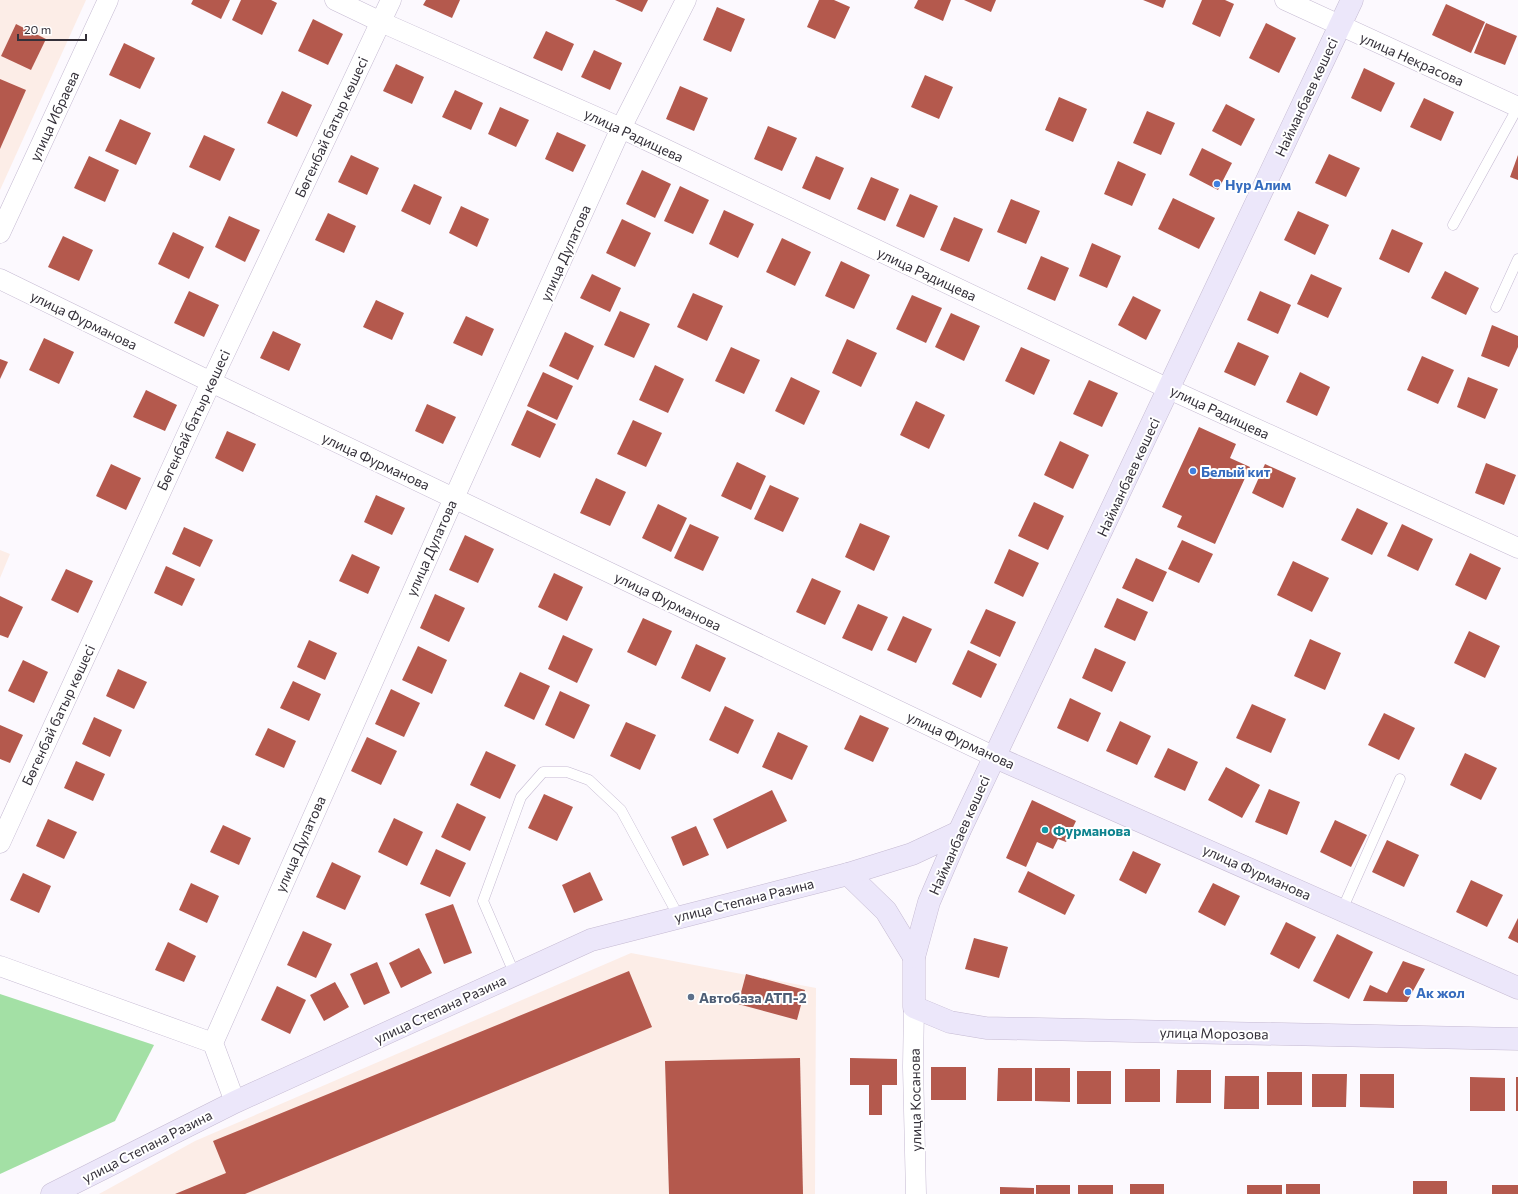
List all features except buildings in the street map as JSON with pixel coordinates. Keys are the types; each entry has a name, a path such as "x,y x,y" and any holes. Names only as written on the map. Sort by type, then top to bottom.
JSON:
{"main road":[{"name":"Найманбаев көшесі","path":"914,1007 914,957 929,902 959,832 1352,0"},
{"name":"улица Фурманова","path":"995,757 1518,988"},
{"name":"улица Степана Разина","path":"52,1194 235,1102 591,940 848,874 912,854 959,832"},
{"path":"848,874 886,912 914,957"},
{"name":"улица Морозова","path":"914,1007 950,1022 986,1028 1518,1039"}],"street":[{"name":"улица Ибраева","path":"0,233 108,0"},
{"name":"улица Радищева","path":"335,0 381,22 621,128 1169,389 1518,548"},
{"name":"Бөгенбай батыр көшесі","path":"0,843 211,382 391,0"},
{"name":"улица Дулатова","path":"213,1043 454,498 621,128 686,0"},
{"name":"улица Некрасова","path":"1285,0 1518,107"},
{"name":"улица Фурманова","path":"0,279 211,382 995,757"},
{"path":"0,966 213,1043 235,1102"},
{"name":"улица Косанова","path":"914,1007 913,1067 916,1194"}],"lane":[{"name":"улица Некрасова","path":"1453,225 1518,107"},
{"path":"1496,307 1518,259"},
{"path":"515,975 483,901 521,797 543,772 567,772 589,780 621,810 679,917"},
{"path":"1342,910 1400,780"}],"shaded area":[{"path":"0,0 86,0 0,190"},
{"path":"0,550 10,554 0,578"},
{"path":"631,953 816,988 815,1194 99,1194 195,1141"}],"green space":[{"path":"0,994 154,1045 115,1121 0,1174"}],"place":[{"name":"Нур Алим","path":"1217,184"},
{"name":"Белый кит","path":"1193,471"},
{"name":"Фурманова","path":"1045,830"},
{"name":"Ак жол","path":"1408,992"},
{"name":"Автобаза АТП-2","path":"691,997"}]}
